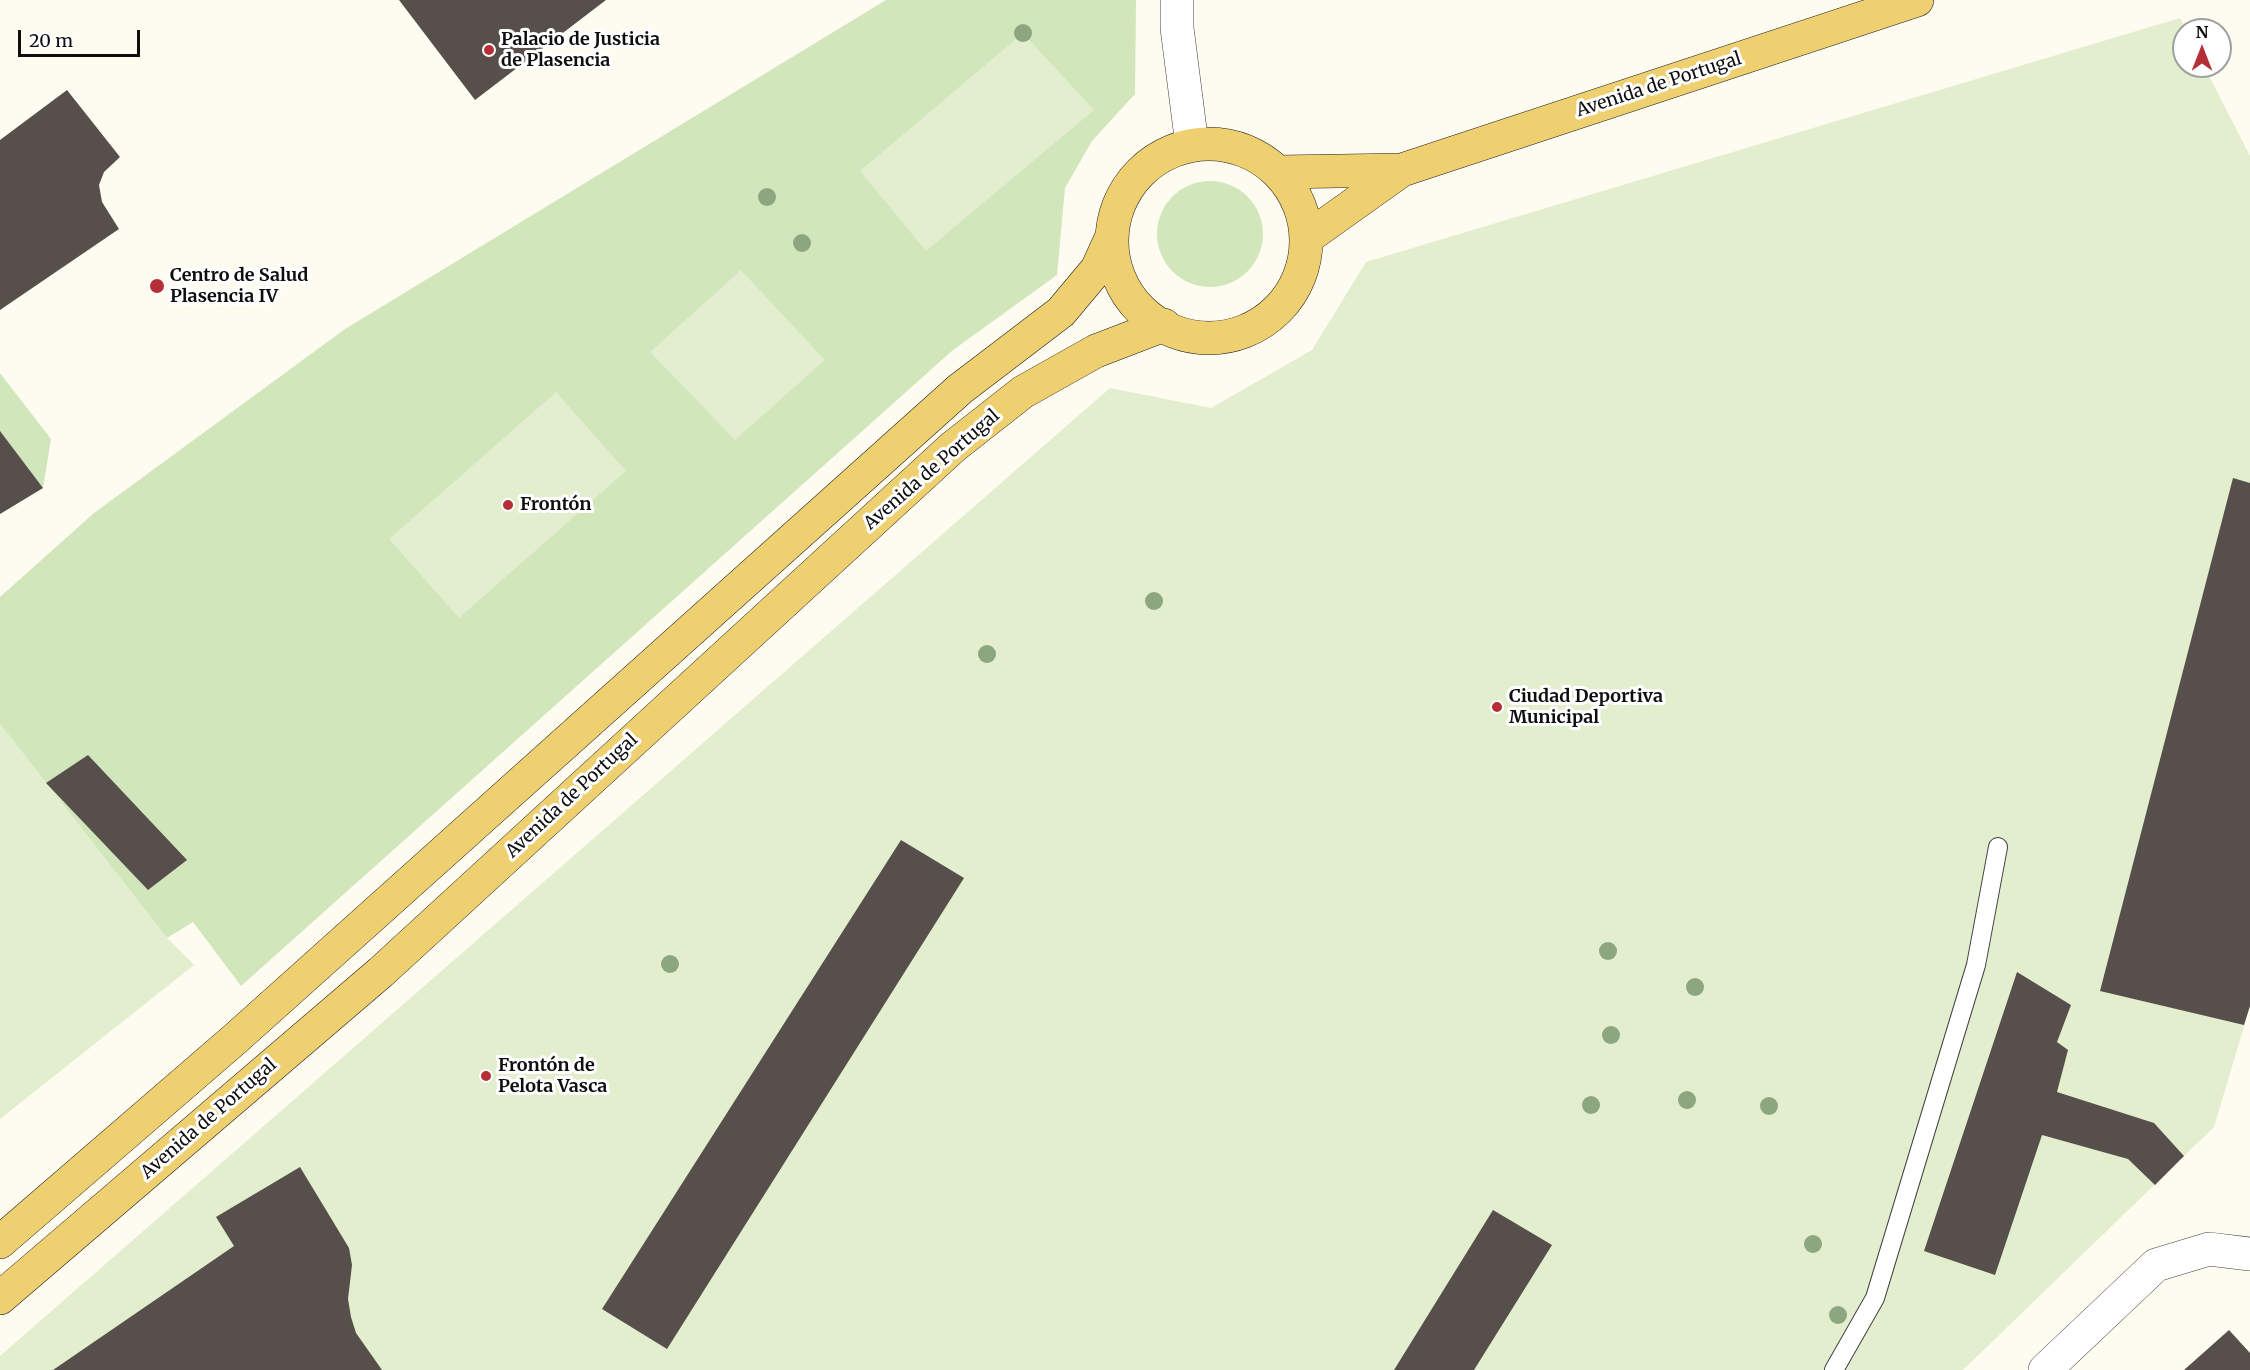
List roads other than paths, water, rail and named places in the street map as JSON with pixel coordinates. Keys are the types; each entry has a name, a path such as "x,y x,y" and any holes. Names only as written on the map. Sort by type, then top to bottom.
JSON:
{"main road":[{"name":"Avenida de Portugal","path":"1308,237 1402,170 1917,0"},
{"path":"0,1242 235,1039 960,389 1061,312 1097,269 1112,236 1119,204 1136,176 1161,156 1192,145 1219,143 1246,150 1270,163 1289,183 1308,237 1304,268 1290,296 1269,318 1242,333 1210,339 1180,334 1152,320 1130,298 1116,268 1112,236"},
{"name":"Avenida de Portugal","path":"1278,172 1402,170"},
{"name":"Avenida de Portugal","path":"0,1298 381,972 953,447 1023,392 1096,351 1164,325"}],"street":[{"path":"1177,0 1176,28 1192,145"},
{"path":"2045,1370 2156,1265 2209,1249 2250,1254"}],"lane":[{"path":"1834,1370 1875,1298 1977,966 1998,847"}],"place":[{"name":"Palacio de Justicia de Plasencia","path":"489,50"},
{"name":"Centro de Salud Plasencia IV","path":"157,286"},
{"name":"Frontón","path":"508,505"},
{"name":"Ciudad Deportiva Municipal","path":"1497,707"},
{"name":"Frontón de Pelota Vasca","path":"486,1076"}]}
